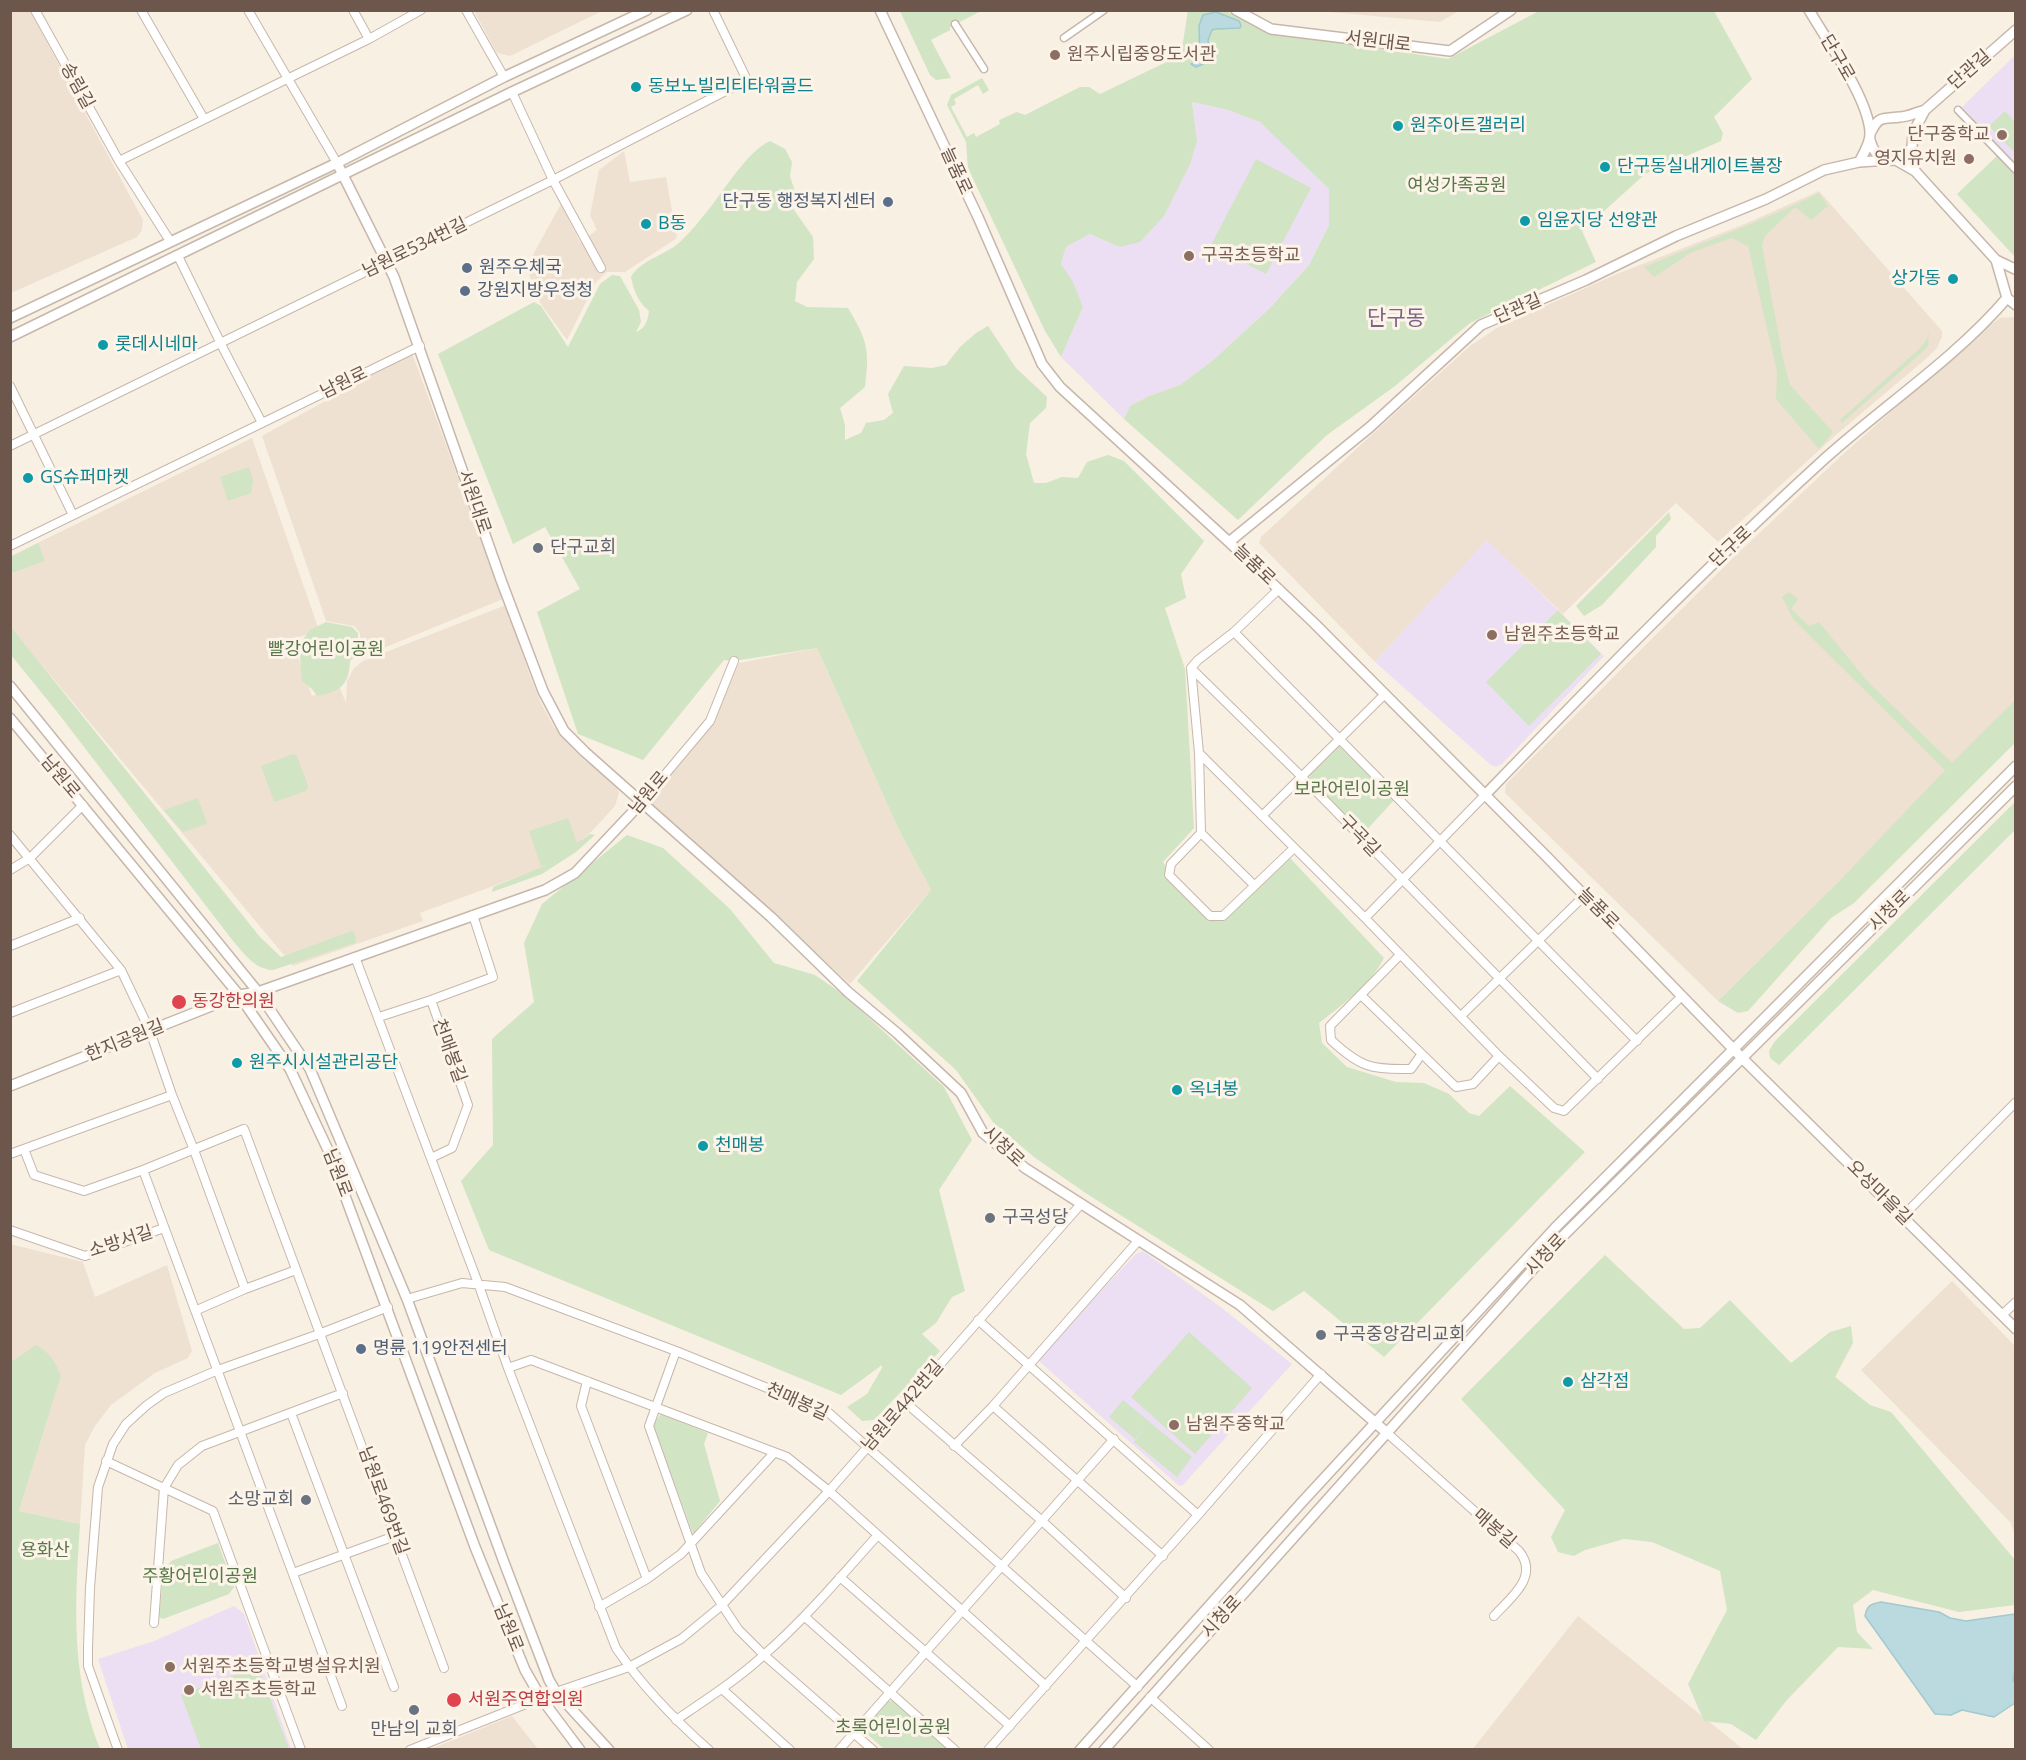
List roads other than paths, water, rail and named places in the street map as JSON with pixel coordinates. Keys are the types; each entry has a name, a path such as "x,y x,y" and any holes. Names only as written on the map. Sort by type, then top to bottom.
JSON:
{"street":[{"path":"141,10 204,119"},
{"path":"248,10 337,163"},
{"path":"353,10 369,39"},
{"path":"262,423 170,241 119,160 369,39 421,10"},
{"path":"466,10 512,92 553,180 600,268"},
{"path":"10,318 337,163 504,77 647,10"},
{"path":"10,337 512,92 687,10"},
{"name":"남원로534번길","path":"10,446 553,180 747,80 713,10"},
{"name":"늘품로","path":"880,10 978,217 1042,364 1060,387 1279,589 1734,1049"},
{"path":"1064,38 1104,10"},
{"name":"서원대로","path":"1236,10 1271,29 1450,51 1511,10"},
{"name":"단구로","path":"1809,10 1866,106"},
{"name":"송림길","path":"36,11 119,160"},
{"path":"955,24 984,69"},
{"name":"단관길","path":"1925,110 2016,30"},
{"path":"1866,106 1885,117 1899,118 1925,110"},
{"path":"1866,106 1870,136 1876,153 1915,171 1996,260 2007,298 2016,306 1992,315"},
{"path":"1915,171 1913,133 1925,110"},
{"name":"단관길","path":"1958,110 2016,170"},
{"path":"1859,162 1870,136 1879,121 1885,117"},
{"path":"1899,118 1910,126 1913,133"},
{"path":"1893,160 1903,157 1912,147"},
{"name":"단관길","path":"1230,542 1370,427 1481,325 1586,280 1676,236 1766,199 1824,170 1859,162 1893,160"},
{"name":"서원대로","path":"337,163 387,261 420,346 501,580 543,691 564,730 585,752 642,802"},
{"path":"1996,260 2015,268 2004,284"},
{"path":"1992,315 2007,298"},
{"name":"단구로","path":"1485,795 1623,651 1721,555 1821,462 1992,315"},
{"name":"남원로","path":"10,546 420,346"},
{"path":"10,386 73,515"},
{"path":"1254,885 1201,833 1199,753 1191,668 1234,632 1279,589"},
{"path":"1234,632 1636,1041"},
{"name":"남원로","path":"258,992 545,890 575,873 642,802 710,721 734,661"},
{"name":"구곡길","path":"1191,668 1301,776 1598,1079"},
{"name":"남원로","path":"10,686 258,992 310,1070 407,1299 549,1680 556,1692 609,1749"},
{"path":"1262,816 1385,694"},
{"name":"남원로","path":"10,718 239,995 290,1069 328,1149 475,1547 525,1670 541,1698 580,1749"},
{"path":"1199,753 1365,918 1499,1056 1554,1108 1564,1111 1682,996"},
{"name":"시청로","path":"1080,1749 1375,1422 1555,1228 2016,765"},
{"name":"시청로","path":"1104,1749 1559,1240 2016,786"},
{"path":"1365,918 1485,795"},
{"name":"시청로","path":"642,802 771,917 848,992 897,1033 961,1093 983,1133 1025,1168 1240,1305 1375,1422"},
{"path":"10,870 30,858 83,805"},
{"path":"1201,833 1171,864 1168,875 1210,916 1222,916 1294,848"},
{"path":"10,835 122,970 150,1031 245,1289"},
{"path":"1461,1016 1584,896"},
{"name":"천매봉길","path":"379,1017 493,977 473,915"},
{"path":"10,946 80,918"},
{"path":"1400,955 1330,1026 1331,1040 1351,1058 1364,1065 1411,1069 1422,1055"},
{"path":"355,957 615,1648 676,1720 709,1749"},
{"path":"10,1013 122,970"},
{"name":"한지공원길","path":"10,1086 239,995 258,992"},
{"path":"1362,996 1456,1087 1473,1084 1499,1056"},
{"name":"천매봉길","path":"431,1000 468,1105 452,1148 431,1158"},
{"name":"오성마을길","path":"1734,1049 2016,1329"},
{"path":"10,1154 172,1095"},
{"path":"1903,1216 2016,1102"},
{"name":"남원로469번길","path":"194,1150 244,1129 444,1668"},
{"path":"24,1149 34,1175 84,1191 194,1150"},
{"name":"소방서길","path":"144,1170 218,1370"},
{"name":"남원로442번길","path":"556,1692 629,1667 681,1639 721,1606 828,1491 1081,1204"},
{"name":"소방서길","path":"10,1230 84,1256 164,1228"},
{"path":"954,1446 993,1406 1138,1241"},
{"path":"197,1310 296,1270"},
{"name":"천매봉길","path":"407,1299 462,1283 505,1287 676,1351 829,1413 1138,1687"},
{"path":"118,1749 88,1666 90,1588 98,1487 113,1444 126,1424 164,1393 218,1370 319,1334 407,1299"},
{"path":"2002,1315 2016,1302"},
{"path":"978,1320 1198,1515"},
{"path":"676,1351 649,1426 701,1573 738,1629 764,1655 873,1749"},
{"path":"508,1368 531,1360 787,1457 1046,1686"},
{"path":"218,1370 342,1706"},
{"path":"988,1749 1126,1598 1321,1374"},
{"path":"586,1381 581,1406 647,1580"},
{"path":"154,1623 164,1488 178,1465 202,1446 343,1393"},
{"path":"906,1403 1041,1520 1126,1598"},
{"path":"993,1406 1163,1556"},
{"path":"291,1413 394,1687"},
{"path":"1375,1422 1386,1432"},
{"name":"매봉길","path":"1386,1432 1524,1558 1527,1577 1525,1582 1494,1616"},
{"path":"839,1749 1114,1439"},
{"path":"599,1607 647,1580 691,1545 774,1453"},
{"path":"106,1461 213,1511 301,1749"},
{"path":"293,1573 395,1536"},
{"path":"676,1720 722,1689 764,1655 805,1617 877,1536"},
{"path":"840,1577 1010,1726"},
{"path":"805,1617 955,1749"},
{"path":"1138,1687 1206,1747"},
{"path":"722,1689 790,1749"},
{"path":"410,1749 556,1692"}],"water":[{"path":"1216,12 1239,21 1240,28 1212,30 1208,40 1209,47 1215,51 1213,60 1196,67 1191,64 1200,57 1199,26 1203,15"},
{"path":"1881,1602 1939,1612 1950,1618 1966,1621 2015,1614 2016,1664 2013,1680 2015,1703 1994,1717 1962,1710 1951,1715 1935,1714 1865,1616 1870,1606"}],"place":[{"name":"원주시립중앙도서관","path":"1055,55"},
{"name":"동보노빌리티타워골드","path":"636,87"},
{"name":"원주아트갤러리","path":"1398,126"},
{"name":"단구중학교","path":"2002,135"},
{"name":"영지유치원","path":"1969,159"},
{"name":"단구동실내게이트볼장","path":"1605,167"},
{"name":"단구동 행정복지센터","path":"888,202"},
{"name":"임윤지당 선양관","path":"1525,221"},
{"name":"B동","path":"646,224"},
{"name":"구곡초등학교","path":"1189,256"},
{"name":"원주우체국","path":"467,268"},
{"name":"상가동","path":"1953,279"},
{"name":"강원지방우정청","path":"465,291"},
{"name":"롯데시네마","path":"103,345"},
{"name":"GS슈퍼마켓","path":"28,478"},
{"name":"단구교회","path":"538,548"},
{"name":"남원주초등학교","path":"1492,635"},
{"name":"동강한의원","path":"179,1002"},
{"name":"원주시시설관리공단","path":"237,1063"},
{"name":"옥녀봉","path":"1177,1090"},
{"name":"천매봉","path":"703,1146"},
{"name":"구곡성당","path":"990,1218"},
{"name":"구곡중앙감리교회","path":"1321,1335"},
{"name":"명륜 119안전센터","path":"361,1349"},
{"name":"삼각점","path":"1568,1382"},
{"name":"남원주중학교","path":"1174,1425"},
{"name":"소망교회","path":"306,1500"},
{"name":"서원주초등학교병설유치원","path":"170,1667"},
{"name":"서원주초등학교","path":"189,1690"},
{"name":"서원주연합의원","path":"454,1700"},
{"name":"만남의 교회","path":"414,1710"}],"district":[{"name":"단구동","path":"1396,319"}],"park label":[{"name":"여성가족공원","path":"1457,186"},
{"name":"빨강어린이공원","path":"326,650"},
{"name":"보라어린이공원","path":"1352,790"},
{"name":"용화산","path":"45,1551"},
{"name":"주황어린이공원","path":"200,1577"},
{"name":"초록어린이공원","path":"893,1728"}]}
